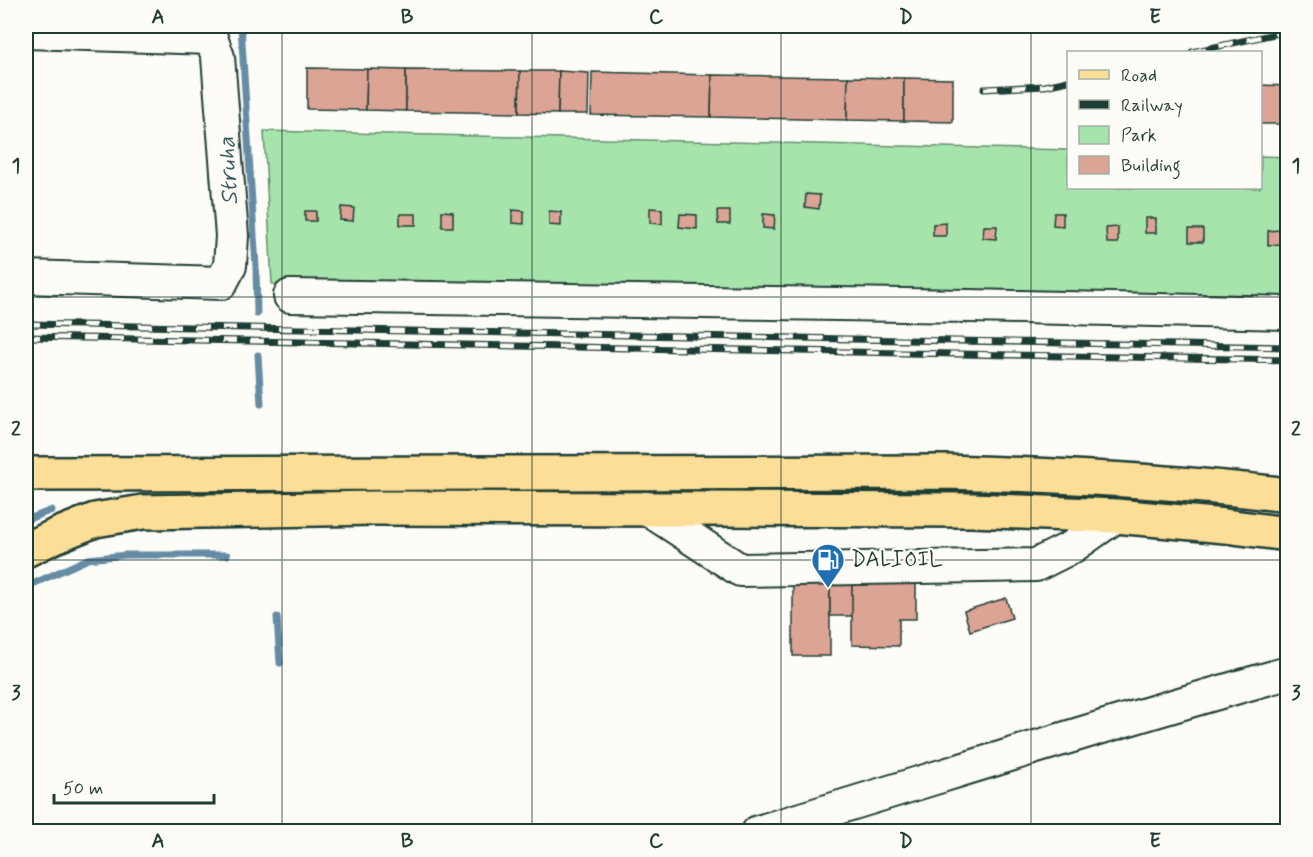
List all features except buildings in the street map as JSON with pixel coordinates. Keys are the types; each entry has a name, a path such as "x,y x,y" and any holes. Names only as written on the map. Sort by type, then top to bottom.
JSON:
{"main road":[{"path":"26,474 945,472 1071,476 1228,488 1287,495"},
{"path":"26,550 95,520 143,512 377,508 972,510 1116,516 1287,534"}],"lane":[{"path":"26,32 211,38 218,57 232,236 230,266 221,283 26,277"},
{"path":"290,296 1287,313"},
{"path":"646,508 740,570 1036,565 1072,547 1116,516"},
{"path":"758,831 1287,673"}],"green space":[{"path":"264,131 1067,150 1067,189 1262,189 1262,156 1287,157 1287,307 689,297 272,284"}],"waterway":[{"name":"Struha","path":"241,26 257,314"},
{"name":"Struha","path":"258,355 261,404"},
{"path":"26,520 52,510"},
{"path":"26,587 88,559 126,555 227,555"},
{"name":"Struha","path":"277,617 280,663"}],"railway":[{"path":"1197,51 1288,31"},
{"path":"984,89 1045,86 1067,81"},
{"path":"26,324 1288,347"},
{"path":"26,337 1288,360"}],"place":[{"name":"DALIOIL","path":"828,589"}]}
